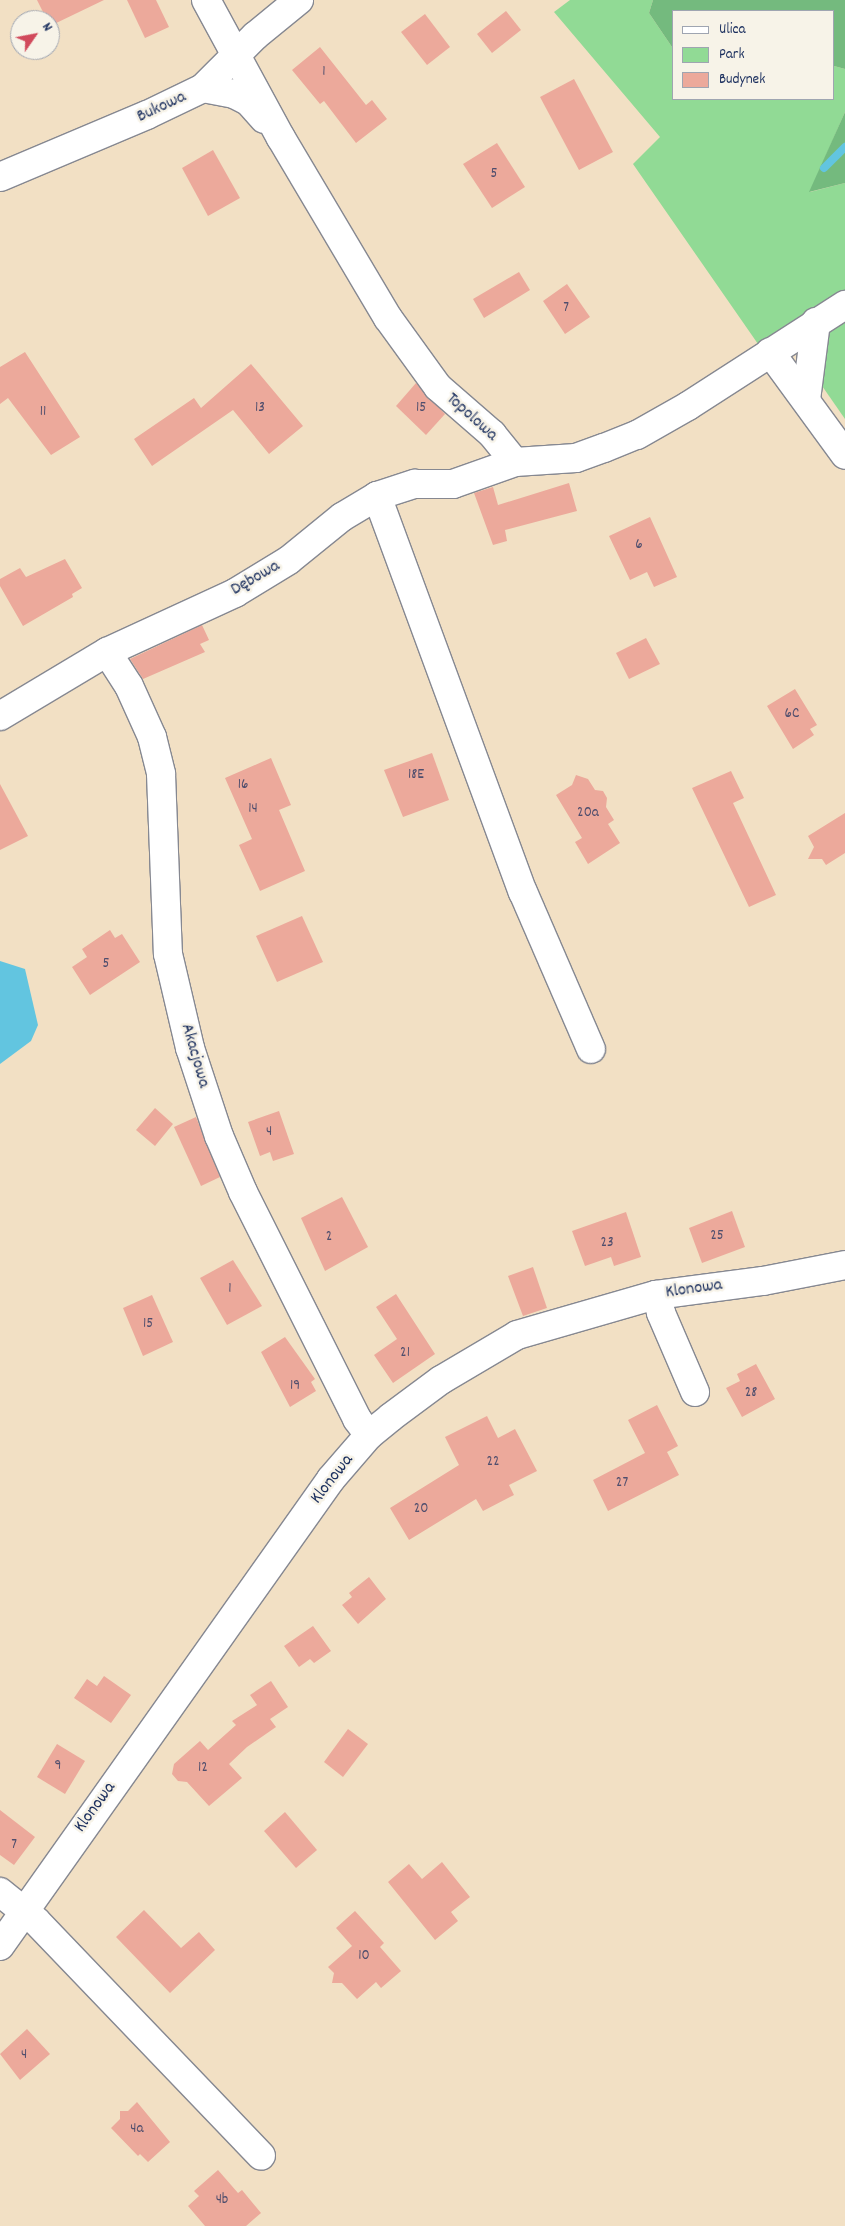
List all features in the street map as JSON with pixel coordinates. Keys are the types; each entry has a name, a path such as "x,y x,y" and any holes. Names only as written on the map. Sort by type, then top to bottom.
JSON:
{"street":[{"name":"Topolowa","path":"206,0 281,138 388,318 432,380 492,434 515,462"},
{"name":"Bukowa","path":"0,177 147,116 203,88 299,0"},
{"path":"203,88 234,94 248,101 281,138"},
{"path":"515,462 576,458 637,435 845,305"},
{"path":"806,400 816,322"},
{"path":"770,352 845,455"},
{"name":"Dębowa","path":"0,716 107,652 235,593 289,560 342,517 377,496 415,484 453,484 515,462"},
{"path":"377,496 524,892 591,1049"},
{"name":"Akacjowa","path":"107,652 129,686 152,736 161,774 168,954 196,1066 219,1136 243,1192 357,1419 369,1435"},
{"name":"Klonowa","path":"0,1946 331,1479 369,1435 441,1380 517,1335 656,1295 763,1282 845,1265"},
{"path":"656,1295 661,1313 696,1392"},
{"path":"0,1892 70,1954 261,2156"}],"green space":[{"path":"570,0 653,0 649,13 672,47 672,100 835,100 835,66 845,69 845,112 810,192 845,183 845,292 758,344 633,164 660,137 554,12"},
{"path":"653,0 845,0 845,69 835,66 835,10 672,10 672,47 649,13"},
{"path":"845,112 845,183 809,192"},
{"path":"845,321 845,419 820,383 830,330"}],"water":[{"path":"0,961 25,969 38,1025 31,1041 0,1064"}],"building":[{"path":"37,0 104,0 60,21 60,10 42,10"},
{"path":"127,0 156,0 169,27 145,38"},
{"path":"506,11 521,30 492,53 477,34"},
{"path":"425,14 450,47 427,65 401,32"},
{"path":"320,47 366,105 372,100 387,119 356,143 324,101 320,104 292,70"},
{"path":"574,79 613,152 579,170 540,97"},
{"path":"497,143 525,187 492,208 463,164"},
{"path":"213,150 240,198 208,216 182,168"},
{"path":"519,272 530,290 484,318 473,299"},
{"path":"567,284 590,317 565,334 543,301"},
{"path":"25,352 80,437 51,455 8,398 0,404 0,367"},
{"path":"251,364 303,426 269,454 233,410 152,466 134,439 194,398 201,408"},
{"path":"416,383 445,414 426,435 396,406"},
{"path":"569,483 577,511 505,530 507,541 493,545 474,493 493,487 498,505"},
{"path":"650,517 677,577 654,587 647,572 630,580 609,536"},
{"path":"65,559 82,588 72,594 73,597 23,626 0,586 0,579 20,568 26,577"},
{"path":"202,625 209,640 200,644 205,652 143,679 130,659"},
{"path":"646,638 660,664 629,679 616,653"},
{"path":"795,689 817,725 810,729 814,735 793,749 767,706"},
{"path":"432,753 449,800 403,817 384,770"},
{"path":"271,758 291,805 279,810 305,871 260,891 239,845 252,839 225,778"},
{"path":"731,771 744,798 733,803 776,895 749,907 692,788"},
{"path":"576,775 588,779 595,790 603,791 607,798 606,807 614,820 608,824 620,843 588,864 575,842 582,838 556,795 572,785"},
{"path":"0,784 28,836 0,850"},
{"path":"845,813 845,853 826,865 822,859 808,859 814,847 808,836"},
{"path":"302,916 323,962 277,982 256,936"},
{"path":"110,930 115,938 122,934 140,962 90,995 72,967 87,957 82,949"},
{"path":"155,1108 173,1124 155,1146 136,1130"},
{"path":"279,1111 294,1154 273,1161 270,1152 260,1156 248,1122"},
{"path":"196,1117 220,1177 201,1186 174,1127"},
{"path":"342,1197 368,1247 325,1271 301,1218"},
{"path":"732,1211 745,1247 702,1263 689,1228"},
{"path":"626,1212 641,1257 614,1266 611,1257 585,1266 572,1231"},
{"path":"233,1260 262,1306 227,1325 200,1278"},
{"path":"533,1267 547,1308 523,1316 508,1276"},
{"path":"396,1294 435,1354 393,1383 374,1355 397,1339 376,1307"},
{"path":"152,1295 173,1342 143,1356 123,1308"},
{"path":"285,1337 315,1379 311,1382 316,1391 290,1407 261,1352"},
{"path":"756,1364 775,1399 742,1417 726,1388 740,1381 737,1374"},
{"path":"657,1405 678,1446 667,1452 679,1475 608,1511 593,1480 645,1453 628,1420"},
{"path":"487,1416 498,1438 515,1429 537,1471 509,1485 514,1495 483,1511 476,1499 409,1540 390,1508 459,1465 445,1437"},
{"path":"369,1577 386,1599 358,1624 342,1605 352,1597 349,1593"},
{"path":"313,1626 331,1651 314,1663 310,1659 299,1667 284,1646"},
{"path":"104,1676 131,1695 111,1723 74,1698 87,1679 97,1686"},
{"path":"271,1681 288,1707 270,1719 276,1727 247,1747 229,1764 242,1778 209,1806 187,1782 178,1781 172,1774 174,1764 200,1741 208,1750 236,1725 232,1721 257,1705 250,1695"},
{"path":"348,1729 368,1744 343,1777 324,1762"},
{"path":"57,1744 85,1761 65,1794 37,1777"},
{"path":"0,1810 35,1837 14,1865 0,1855"},
{"path":"285,1812 317,1850 296,1868 264,1831"},
{"path":"442,1862 470,1897 451,1912 458,1921 435,1940 388,1882 409,1864 422,1879"},
{"path":"144,1910 181,1948 199,1932 215,1950 170,1993 116,1937"},
{"path":"355,1911 384,1943 380,1947 401,1971 381,1988 376,1982 357,1999 342,1983 332,1983 334,1973 328,1967 352,1946 336,1928"},
{"path":"27,2029 50,2054 20,2080 0,2054"},
{"path":"137,2102 170,2142 148,2162 140,2154 138,2156 111,2128 120,2119 120,2111 128,2111"},
{"path":"218,2170 238,2193 242,2190 261,2213 246,2226 205,2226 188,2206 199,2196 194,2191"}],"waterway":[{"path":"824,168 845,147"}]}
